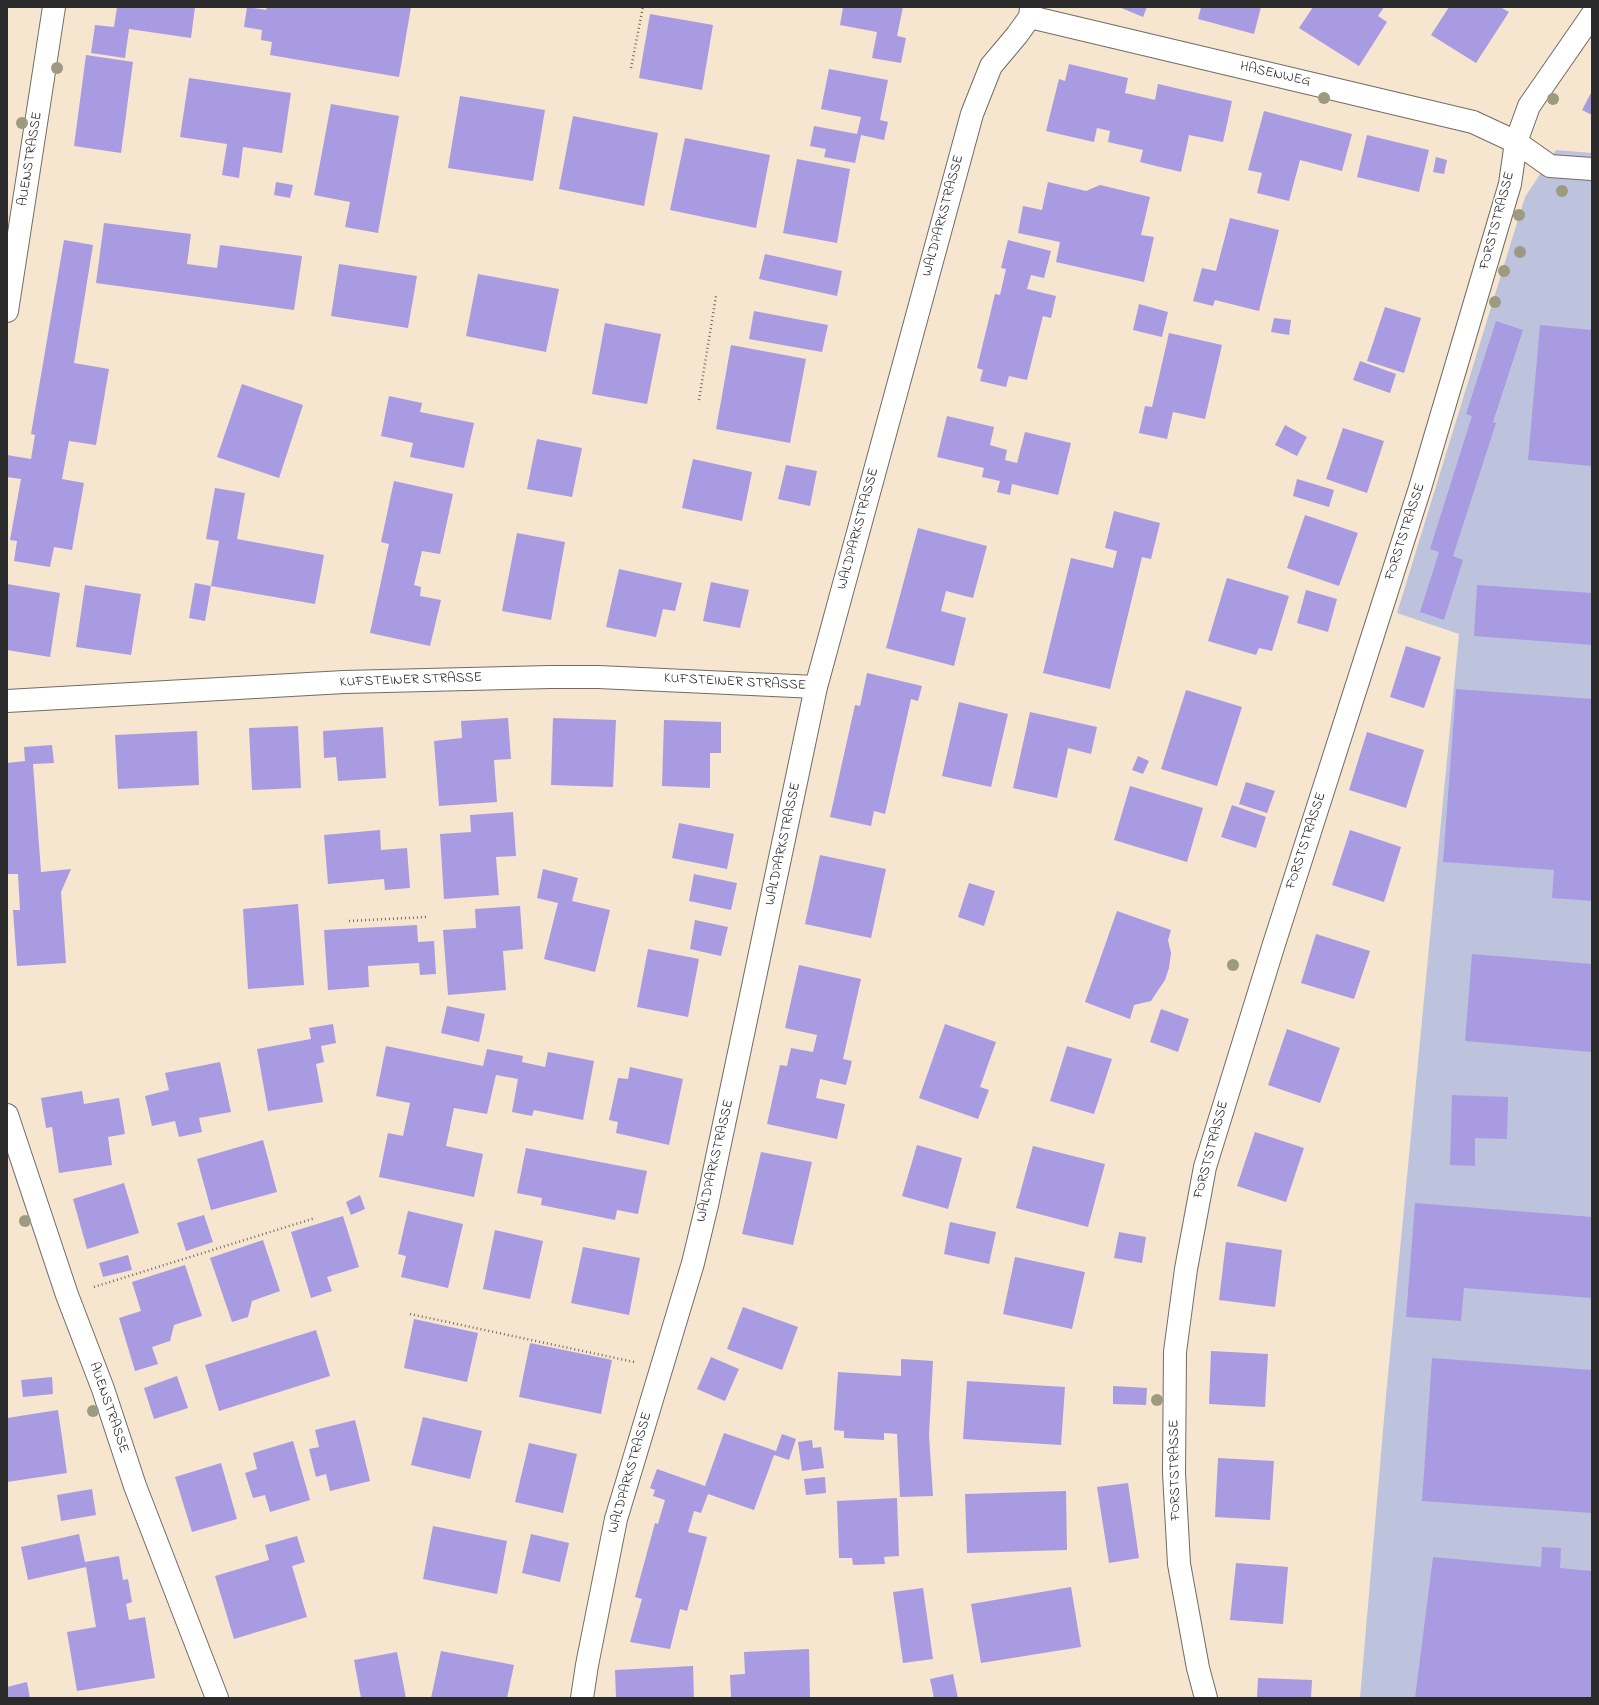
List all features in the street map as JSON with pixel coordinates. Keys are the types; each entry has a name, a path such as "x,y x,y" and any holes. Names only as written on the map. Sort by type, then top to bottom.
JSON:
{"street":[{"name":"AUENSTRASSE","path":"7,311 54,7"},
{"name":"HASENWEG","path":"1030,12 1473,122 1516,142 1550,166 1592,169"},
{"name":"WALDPARKSTRASSE","path":"582,1698 591,1643 616,1519 693,1263 707,1205 816,687 972,114 991,66 1017,35 1030,12"},
{"name":"FORSTSTRASSE","path":"1206,1698 1198,1668 1179,1564 1174,1473 1175,1352 1186,1269 1205,1167 1257,996 1420,488 1510,184 1516,142 1529,106 1592,15"},
{"name":"KUFSTEINER STRASSE","path":"7,701 344,682 550,677 598,677 816,687"},
{"name":"AUENSTRASSE","path":"7,1116 67,1295 103,1389 135,1486 217,1698"}],"path":[{"path":"631,68 643,7"},
{"path":"699,400 716,296"},
{"path":"349,921 426,917"},
{"path":"67,1295 315,1218"},
{"path":"410,1314 661,1368"}],"shaded area":[{"path":"1556,150 1592,153 1592,1698 1360,1698 1386,1396 1459,634 1397,613 1525,197"}],"building":[{"path":"117,7 195,7 191,38 129,29 125,58 91,53 95,25 114,27"},
{"path":"247,7 266,10 267,7 411,7 399,77 270,55 272,42 261,40 262,30 244,27"},
{"path":"843,7 903,7 897,36 906,38 901,63 872,58 877,32 840,25"},
{"path":"1119,7 1147,7 1143,17"},
{"path":"1201,7 1261,7 1254,34 1198,19"},
{"path":"1313,7 1384,7 1378,16 1387,22 1359,66 1299,28"},
{"path":"1449,7 1500,7 1509,12 1476,63 1431,35"},
{"path":"650,14 713,25 702,90 639,78"},
{"path":"86,55 133,62 121,153 74,146"},
{"path":"1069,64 1128,78 1125,93 1155,100 1158,84 1232,101 1223,142 1189,135 1181,172 1140,162 1143,150 1108,142 1110,131 1097,128 1094,142 1046,131 1059,79 1065,81"},
{"path":"829,69 888,80 880,120 888,122 884,140 861,135 855,163 824,157 826,149 810,146 814,126 857,134 861,117 821,109"},
{"path":"189,78 291,93 282,153 243,147 239,178 222,175 227,144 180,137"},
{"path":"1592,91 1592,115 1582,110"},
{"path":"460,96 545,110 533,181 448,168"},
{"path":"331,104 399,116 378,233 345,227 350,202 314,195"},
{"path":"1264,111 1352,134 1342,171 1300,160 1289,201 1257,193 1262,173 1248,170"},
{"path":"573,116 658,133 644,206 559,189"},
{"path":"1367,135 1429,150 1419,192 1357,177"},
{"path":"685,138 770,155 756,228 670,210"},
{"path":"1436,157 1447,160 1444,174 1433,172"},
{"path":"797,159 850,169 837,243 783,233"},
{"path":"276,182 293,185 290,198 274,195"},
{"path":"1048,182 1086,191 1100,185 1150,197 1141,235 1154,237 1144,282 1056,262 1060,242 1018,233 1023,206 1042,210"},
{"path":"1230,218 1279,230 1259,311 1215,300 1213,306 1193,301 1202,268 1216,271"},
{"path":"104,223 191,234 187,264 217,268 220,245 302,256 294,310 96,283"},
{"path":"64,240 93,245 74,363 109,369 96,445 69,441 62,479 84,483 72,550 54,547 50,567 14,561 17,541 10,540 21,479 7,477 7,455 31,459 35,435 31,434"},
{"path":"1008,240 1051,251 1044,278 1031,275 1027,289 1056,296 1051,318 1043,316 1027,380 1009,376 1006,387 980,381 983,370 977,368 995,294 1000,295 1006,269 1001,268"},
{"path":"765,254 842,271 837,296 759,279"},
{"path":"339,264 417,276 408,328 331,316"},
{"path":"478,274 559,289 546,352 466,336"},
{"path":"1139,304 1168,312 1162,337 1133,330"},
{"path":"1385,307 1421,318 1404,373 1367,361"},
{"path":"754,311 828,325 822,352 749,339"},
{"path":"1274,318 1291,320 1289,335 1271,332"},
{"path":"1496,321 1523,330 1493,422 1496,423 1453,556 1463,560 1444,620 1420,612 1439,552 1430,549 1472,416 1466,414"},
{"path":"605,323 661,334 647,404 592,394"},
{"path":"1540,325 1592,330 1592,466 1528,460"},
{"path":"1169,333 1222,345 1205,419 1173,412 1167,439 1139,433 1145,406 1152,407"},
{"path":"731,345 806,359 790,443 716,429"},
{"path":"1360,361 1396,374 1390,393 1353,380"},
{"path":"242,384 303,405 279,478 217,457"},
{"path":"389,396 422,403 420,412 474,423 464,468 410,457 413,443 381,436"},
{"path":"947,416 994,427 990,445 1007,450 1005,460 1017,463 1025,432 1071,443 1058,495 1012,484 1010,495 997,492 1000,481 982,477 984,468 937,457"},
{"path":"1285,425 1307,437 1297,456 1275,445"},
{"path":"1343,428 1384,441 1367,493 1326,479"},
{"path":"537,439 582,448 572,497 527,489"},
{"path":"693,459 752,472 742,521 682,508"},
{"path":"786,465 817,471 810,506 778,499"},
{"path":"1297,479 1334,490 1329,507 1293,496"},
{"path":"394,481 453,494 440,554 422,551 414,585 421,587 420,596 441,600 430,646 370,633 389,544 381,542"},
{"path":"215,488 245,493 237,539 324,555 315,604 211,586 219,541 206,539"},
{"path":"1114,511 1160,523 1151,559 1142,557 1110,689 1043,673 1071,558 1113,568 1117,551 1105,548"},
{"path":"1305,515 1358,533 1339,586 1287,568"},
{"path":"918,528 987,546 973,598 946,591 941,611 966,618 954,666 886,648"},
{"path":"517,533 565,542 551,620 502,611"},
{"path":"619,569 682,583 675,611 663,609 656,637 606,627"},
{"path":"1227,578 1289,596 1272,651 1259,648 1256,655 1208,641"},
{"path":"711,582 749,590 740,628 703,621"},
{"path":"195,583 211,586 205,621 189,618"},
{"path":"7,584 60,593 50,657 7,650"},
{"path":"85,585 141,594 131,655 76,647"},
{"path":"1477,585 1592,593 1592,645 1474,636"},
{"path":"1306,590 1337,599 1328,632 1297,623"},
{"path":"1406,646 1441,657 1424,708 1390,697"},
{"path":"867,673 922,686 918,701 911,699 885,814 874,811 871,826 830,817 855,705 860,706"},
{"path":"1456,689 1592,699 1592,901 1552,898 1554,870 1443,862"},
{"path":"1186,690 1242,707 1217,786 1161,769"},
{"path":"959,702 1008,714 991,787 942,776"},
{"path":"1030,712 1097,727 1091,754 1068,748 1057,798 1013,788"},
{"path":"508,718 511,759 494,760 497,802 439,806 434,741 462,738 461,721"},
{"path":"553,718 616,720 613,787 551,785"},
{"path":"664,720 721,722 721,753 710,753 710,788 662,786"},
{"path":"298,726 301,788 252,790 249,728"},
{"path":"383,727 386,778 338,781 336,757 324,758 323,731"},
{"path":"197,731 199,785 118,789 115,735"},
{"path":"1367,732 1424,750 1406,808 1349,790"},
{"path":"52,745 54,763 33,764 41,872 71,869 61,892 66,963 17,966 13,910 20,910 18,874 7,874 7,763 25,761 24,747"},
{"path":"1138,756 1149,761 1143,774 1132,770"},
{"path":"1246,782 1275,791 1267,813 1239,804"},
{"path":"1130,786 1203,808 1187,862 1114,840"},
{"path":"1232,805 1266,817 1256,848 1221,837"},
{"path":"513,812 516,856 496,857 499,895 444,899 440,834 471,832 470,815"},
{"path":"679,823 734,834 727,869 672,858"},
{"path":"380,830 381,850 407,848 410,888 385,890 384,879 328,884 324,835"},
{"path":"1350,830 1401,847 1384,902 1332,885"},
{"path":"820,855 886,869 871,938 805,924"},
{"path":"543,869 578,878 572,901 610,910 595,972 544,959 558,903 537,898"},
{"path":"694,874 737,883 731,910 689,901"},
{"path":"969,883 995,891 984,926 958,917"},
{"path":"298,904 304,985 248,989 243,909"},
{"path":"520,906 523,949 503,951 506,990 448,995 443,930 476,928 475,909"},
{"path":"1117,911 1171,930 1168,940 1171,953 1169,968 1165,980 1151,1001 1134,1005 1130,1019 1085,1002"},
{"path":"695,920 728,927 721,956 690,949"},
{"path":"417,925 418,942 434,941 436,974 420,975 419,963 368,966 369,987 328,990 324,930"},
{"path":"1316,934 1370,951 1354,999 1301,983"},
{"path":"648,949 699,959 688,1017 637,1007"},
{"path":"1472,954 1592,964 1592,1052 1465,1041"},
{"path":"799,965 861,979 843,1059 852,1061 846,1085 820,1079 816,1098 845,1104 837,1139 767,1124 780,1065 787,1066 791,1048 813,1052 817,1035 785,1028"},
{"path":"447,1006 485,1014 479,1042 441,1033"},
{"path":"1161,1009 1189,1019 1178,1052 1150,1042"},
{"path":"333,1024 336,1043 321,1046 324,1062 316,1064 323,1102 268,1111 257,1049 311,1039 309,1028"},
{"path":"945,1024 996,1042 980,1087 989,1090 978,1119 919,1098"},
{"path":"1287,1029 1340,1048 1320,1103 1268,1085"},
{"path":"386,1046 483,1066 487,1049 523,1056 522,1062 545,1067 548,1052 594,1061 583,1120 534,1110 532,1116 512,1112 518,1079 496,1075 487,1114 454,1108 446,1146 483,1154 474,1197 379,1177 388,1133 403,1136 410,1103 376,1096"},
{"path":"1067,1046 1112,1059 1094,1114 1050,1101"},
{"path":"220,1062 231,1112 199,1118 202,1132 179,1137 175,1121 152,1126 145,1096 169,1090 165,1073"},
{"path":"630,1067 683,1079 669,1145 616,1133 618,1122 609,1120 618,1078 628,1079"},
{"path":"82,1091 84,1104 119,1098 125,1134 108,1137 112,1165 59,1173 52,1127 46,1128 41,1098"},
{"path":"1452,1095 1508,1097 1507,1139 1475,1138 1475,1166 1450,1165"},
{"path":"1255,1132 1304,1148 1286,1202 1237,1186"},
{"path":"263,1140 277,1192 211,1210 197,1159"},
{"path":"917,1145 962,1158 948,1209 902,1196"},
{"path":"1033,1146 1105,1164 1088,1227 1016,1208"},
{"path":"526,1148 647,1171 638,1214 617,1210 615,1220 541,1205 542,1198 517,1193"},
{"path":"761,1152 812,1162 793,1245 742,1234"},
{"path":"124,1183 139,1233 87,1249 73,1199"},
{"path":"360,1195 365,1209 351,1215 346,1202"},
{"path":"1415,1203 1592,1217 1592,1298 1464,1288 1461,1321 1406,1317"},
{"path":"408,1211 463,1224 448,1288 401,1277 406,1256 398,1254"},
{"path":"204,1215 213,1242 186,1251 177,1223"},
{"path":"343,1216 359,1267 327,1277 332,1291 311,1298 291,1232"},
{"path":"950,1222 996,1232 989,1264 944,1254"},
{"path":"495,1230 543,1241 530,1299 483,1289"},
{"path":"1119,1232 1146,1237 1142,1263 1114,1258"},
{"path":"263,1240 280,1291 252,1301 248,1317 232,1322 210,1258"},
{"path":"1226,1242 1282,1250 1275,1307 1219,1300"},
{"path":"583,1247 640,1258 629,1315 571,1303"},
{"path":"128,1255 132,1270 103,1277 99,1263"},
{"path":"1015,1257 1085,1272 1072,1329 1003,1314"},
{"path":"185,1265 202,1316 174,1325 170,1341 152,1347 158,1364 135,1371 119,1318 141,1311 132,1282"},
{"path":"743,1307 798,1327 782,1370 727,1349"},
{"path":"414,1319 478,1333 467,1382 404,1368"},
{"path":"316,1330 330,1376 219,1411 205,1365"},
{"path":"530,1343 612,1360 601,1414 519,1397"},
{"path":"1211,1351 1268,1354 1265,1407 1209,1404"},
{"path":"711,1357 739,1369 725,1401 697,1389"},
{"path":"1432,1358 1592,1370 1592,1513 1422,1501"},
{"path":"901,1359 933,1361 929,1435 933,1496 900,1497 897,1434 884,1433 884,1440 844,1438 844,1431 834,1430 838,1372 901,1376"},
{"path":"177,1376 188,1408 154,1419 144,1388"},
{"path":"52,1377 53,1394 23,1397 21,1380"},
{"path":"967,1381 1065,1387 1061,1445 963,1439"},
{"path":"1113,1386 1147,1388 1146,1405 1113,1404"},
{"path":"58,1410 67,1473 7,1482 7,1418"},
{"path":"423,1417 482,1431 470,1479 411,1465"},
{"path":"355,1420 370,1481 330,1491 326,1474 316,1477 309,1449 319,1447 315,1430"},
{"path":"724,1433 776,1451 782,1434 796,1439 789,1460 774,1455 754,1510 708,1494 701,1513 694,1511 688,1532 707,1537 687,1611 680,1609 670,1649 630,1642 642,1599 635,1597 655,1523 658,1524 665,1500 653,1496 655,1490 650,1488 657,1469 705,1486"},
{"path":"812,1440 813,1448 821,1447 824,1468 802,1471 798,1442"},
{"path":"293,1441 310,1500 270,1512 265,1495 253,1498 245,1473 257,1469 253,1453"},
{"path":"529,1443 577,1454 563,1513 515,1502"},
{"path":"1218,1458 1274,1461 1270,1520 1215,1517"},
{"path":"221,1463 237,1519 192,1532 175,1477"},
{"path":"825,1477 826,1493 806,1495 804,1479"},
{"path":"1128,1483 1139,1558 1109,1563 1097,1487"},
{"path":"92,1489 96,1515 61,1521 57,1495"},
{"path":"1066,1491 1067,1550 967,1553 965,1494"},
{"path":"897,1498 899,1556 884,1557 885,1564 853,1565 852,1558 839,1558 837,1501"},
{"path":"433,1526 507,1541 497,1594 423,1579"},
{"path":"79,1534 85,1562 119,1556 123,1580 128,1579 132,1602 126,1604 129,1620 145,1617 155,1678 77,1691 67,1632 96,1627 86,1567 28,1580 21,1547"},
{"path":"531,1534 569,1543 560,1582 522,1573"},
{"path":"297,1536 305,1562 292,1566 307,1617 234,1639 215,1576 269,1560 265,1545"},
{"path":"1542,1547 1561,1548 1560,1568 1592,1571 1592,1698 1415,1698 1433,1557 1541,1567"},
{"path":"1236,1563 1288,1567 1283,1624 1230,1620"},
{"path":"1071,1587 1081,1647 981,1663 971,1604"},
{"path":"923,1588 933,1659 903,1663 893,1592"},
{"path":"809,1649 810,1698 731,1698 730,1675 745,1674 744,1652"},
{"path":"441,1651 514,1665 507,1698 431,1698"},
{"path":"397,1652 406,1698 361,1698 354,1660"},
{"path":"693,1666 694,1698 616,1698 615,1670"},
{"path":"953,1674 958,1698 934,1698 930,1679"},
{"path":"1258,1678 1312,1680 1311,1698 1257,1698"},
{"path":"27,1682 30,1698 7,1698 7,1687"}]}
